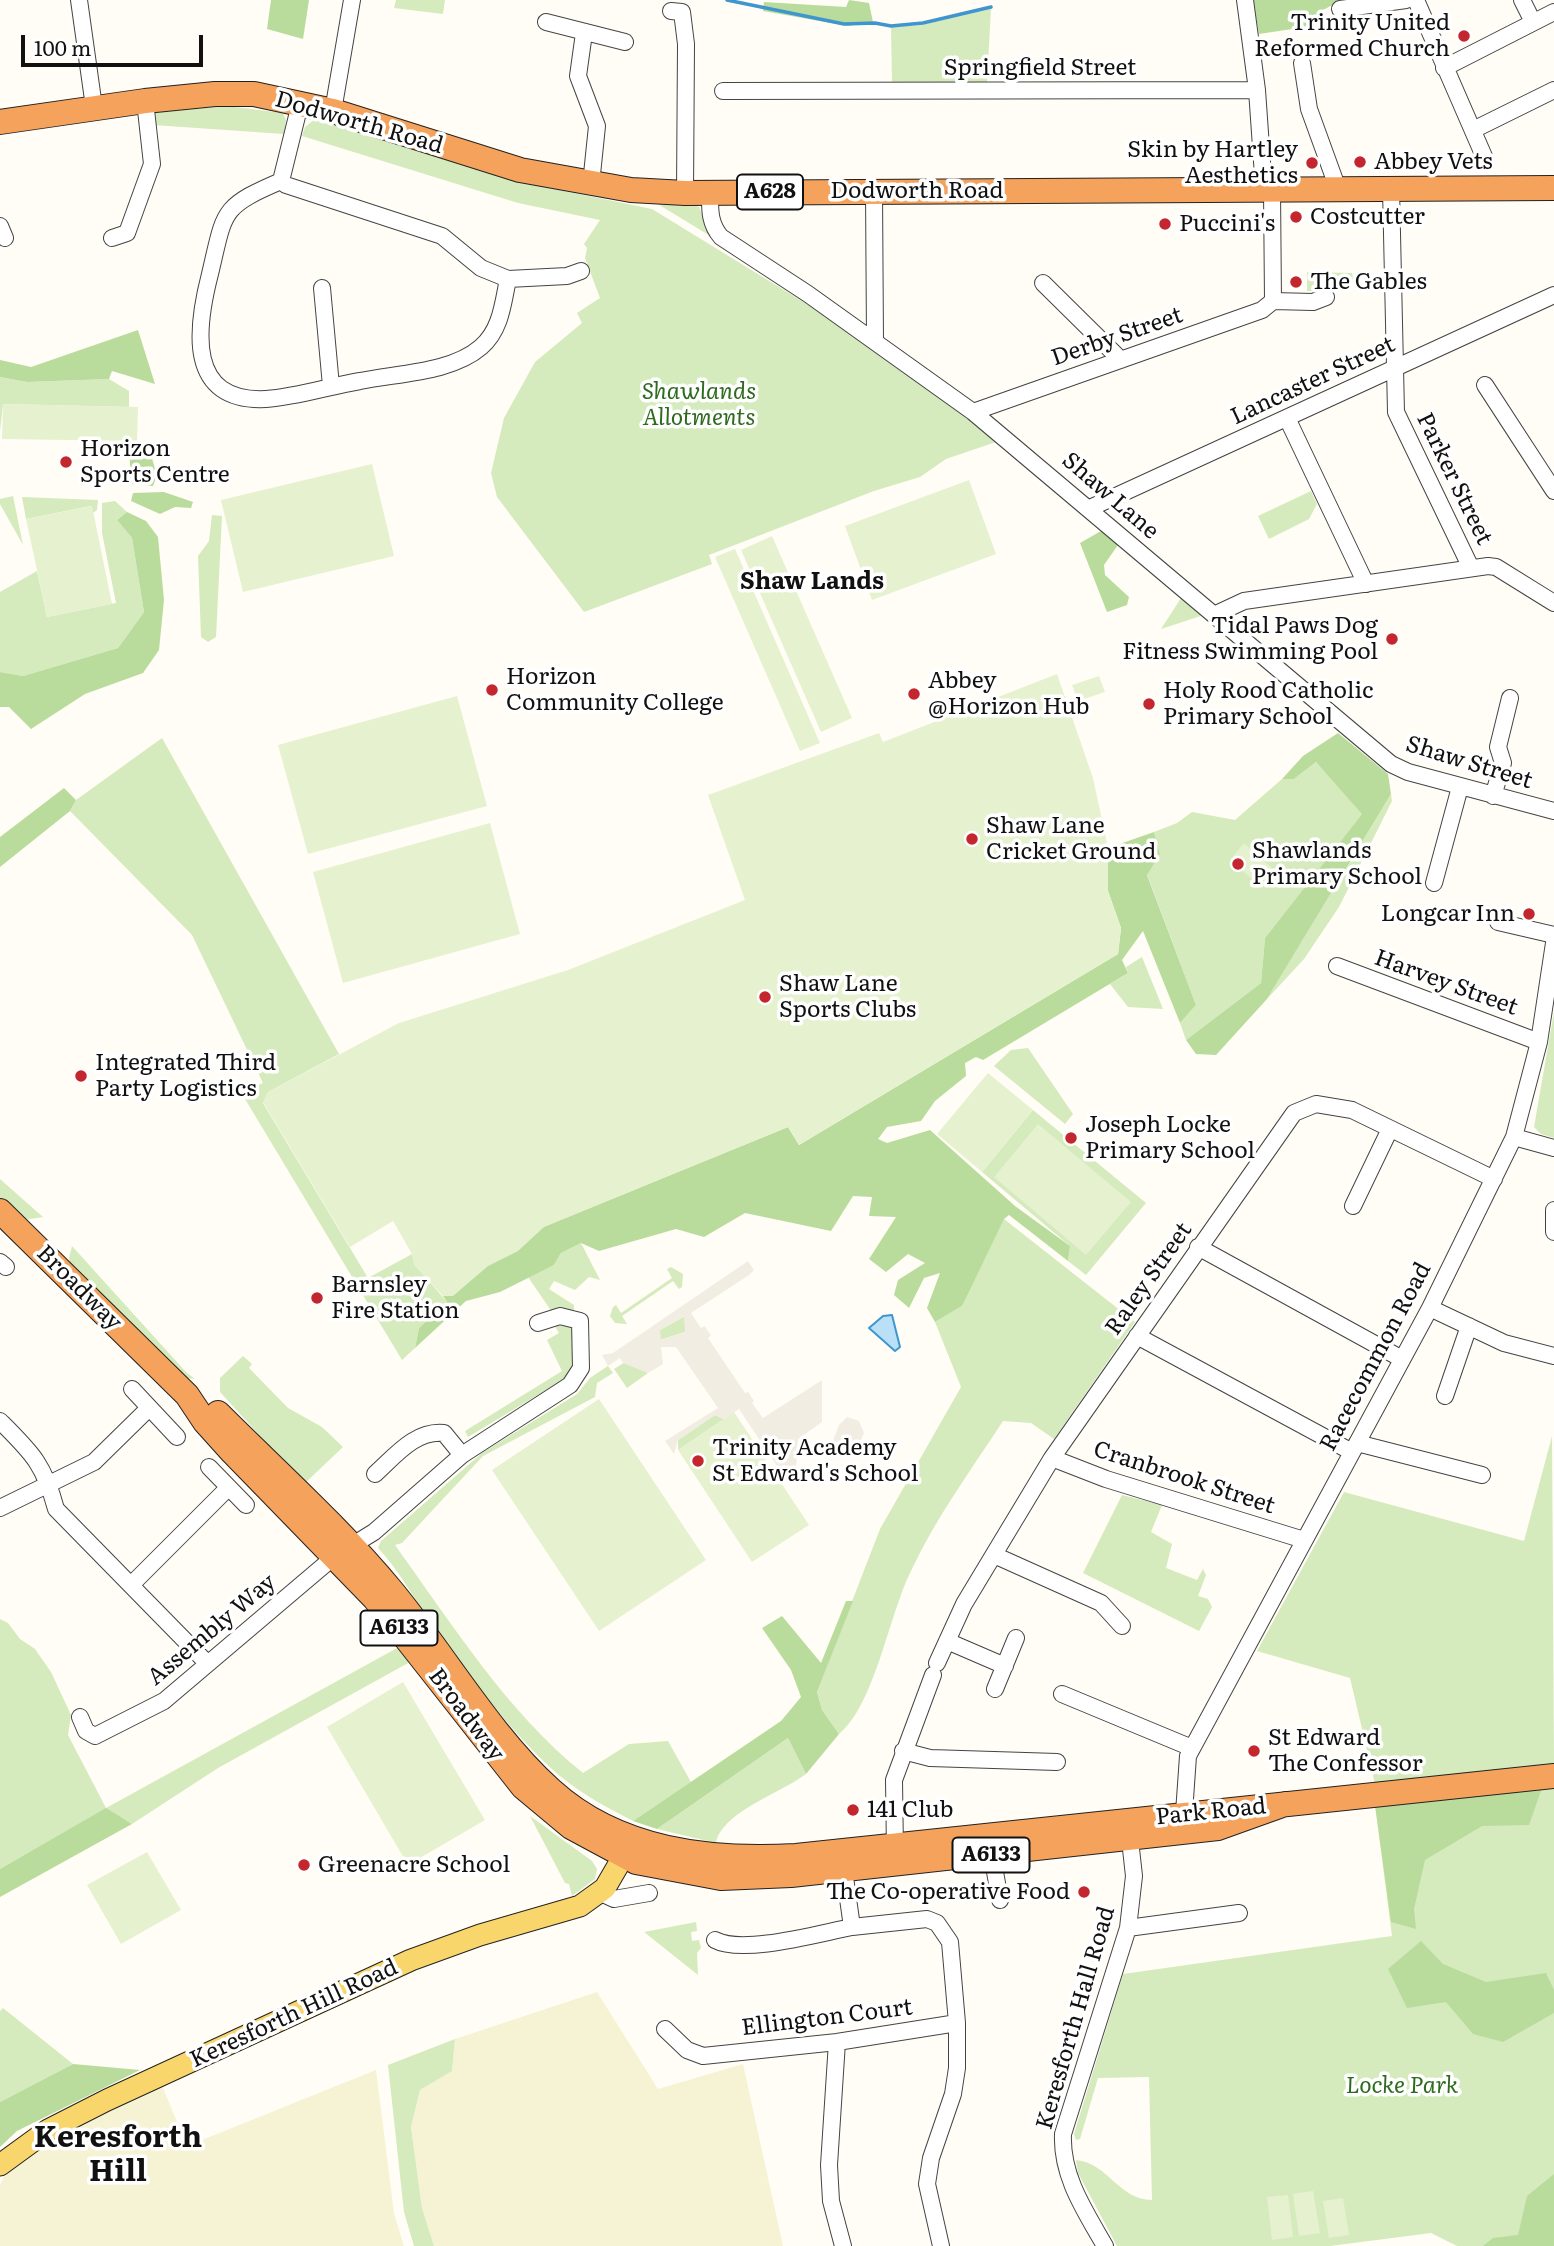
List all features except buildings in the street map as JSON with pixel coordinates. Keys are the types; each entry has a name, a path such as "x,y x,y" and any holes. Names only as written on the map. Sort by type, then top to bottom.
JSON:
{"highway":[{"name":"Dodworth Road","path":"0,122 145,101 215,94 254,94 332,111 520,170 591,184 698,192 1554,188"},
{"name":"Broadway","path":"0,1211 187,1395 216,1411 344,1551 418,1623 522,1759 552,1791 623,1846"},
{"name":"Park Road","path":"1134,1830 1285,1804 1554,1776"},
{"name":"A6133","path":"623,1846 732,1857 842,1861 1134,1830"},
{"name":"A6133","path":"895,1856 992,1855 1134,1830"}],"main road":[{"name":"Keresforth Hill Road","path":"0,2165 48,2130 107,2100 411,1960 480,1935 580,1906 600,1892 613,1877 623,1846"}],"street":[{"path":"79,0 94,107"},
{"path":"332,111 352,0"},
{"path":"1245,0 1268,190 1273,301 1313,302 1326,297"},
{"path":"1349,5 1406,0"},
{"path":"1416,0 1486,161"},
{"path":"1522,0 1533,22"},
{"name":"Shaw Lane","path":"671,11 682,12 698,192 713,228 720,237 875,340 973,412 1214,615"},
{"path":"1444,68 1554,12"},
{"path":"546,22 625,42"},
{"path":"584,33 579,76 597,126 591,184"},
{"path":"1302,63 1309,109 1338,189"},
{"name":"Springfield Street","path":"723,91 1256,90"},
{"path":"1473,130 1554,90"},
{"path":"112,238 127,233 152,164 145,101"},
{"path":"281,181 300,104"},
{"path":"281,181 286,185 442,236 481,268 508,279 573,278"},
{"path":"281,181 246,195 232,206 225,219 201,316 202,360 220,387 232,395 249,399 269,399 442,365 468,356 488,341 495,329 508,279"},
{"name":"Parker Street","path":"1391,189 1396,412 1471,568"},
{"path":"874,191 875,340"},
{"path":"1043,283 1121,360"},
{"path":"327,295 331,386"},
{"name":"Lancaster Street","path":"1090,508 1554,295"},
{"name":"Derby Street","path":"973,412 1262,310 1273,301"},
{"path":"1485,385 1554,491"},
{"path":"1287,418 1366,584"},
{"path":"1214,615 1244,601 1471,568 1496,567 1554,603"},
{"name":"Shaw Street","path":"1214,615 1391,764 1408,772 1460,787 1554,811"},
{"path":"1493,796 1503,763 1498,747 1510,698"},
{"path":"1434,883 1460,787"},
{"path":"1498,922 1554,934"},
{"name":"Racecommon Road","path":"1190,1822 1188,1773 1192,1748 1430,1308 1514,1137 1539,1042 1554,943"},
{"name":"Harvey Street","path":"1336,966 1539,1042"},
{"name":"Raley Street","path":"895,1856 892,1795 902,1751 964,1604 1052,1458 1294,1114 1316,1104 1335,1105 1352,1110 1494,1179"},
{"path":"1353,1206 1390,1129"},
{"path":"1514,1137 1554,1148"},
{"path":"1554,1210 1554,1232"},
{"path":"1198,1247 1402,1359"},
{"path":"1430,1308 1504,1343 1554,1356"},
{"name":"Assembly Way","path":"80,1717 86,1731 95,1736 164,1701 206,1663 344,1551 374,1532 462,1455 570,1385 581,1368 580,1321 561,1316 538,1323"},
{"path":"1445,1396 1443,1378 1469,1326"},
{"path":"1137,1336 1354,1447 1482,1475"},
{"path":"132,1390 177,1437"},
{"path":"0,1508 94,1462 148,1409"},
{"path":"0,1421 37,1458 49,1482 56,1509 132,1584 206,1663"},
{"path":"375,1474 428,1432 444,1433 462,1455"},
{"name":"Cranbrook Street","path":"1052,1458 1106,1479 1304,1540"},
{"path":"209,1467 246,1506"},
{"path":"132,1584 228,1488"},
{"path":"994,1555 1101,1604 1122,1626"},
{"path":"995,1689 1016,1638"},
{"path":"947,1641 1005,1665"},
{"path":"1062,1694 1192,1748"},
{"path":"902,1751 930,1758 1037,1767 1057,1762"},
{"name":"Keresforth Hall Road","path":"1105,2246 1076,2196 1066,2170 1063,2134 1128,1928 1139,1856 1134,1830"},
{"path":"992,1855 1000,1900"},
{"path":"842,1861 852,1927"},
{"path":"600,1892 614,1899 649,1894"},
{"path":"1128,1928 1239,1913"},
{"path":"715,1940 731,1945 758,1943 915,1918 937,1923 950,1942 957,2023 957,2068 953,2094 931,2158 927,2184 941,2246"},
{"name":"Ellington Court","path":"664,2027 687,2050 703,2056 837,2042 957,2023"},
{"path":"837,2042 829,2165 831,2200 843,2246"}],"shaded area":[{"path":"748,1261 754,1270 749,1275 691,1313 701,1328 705,1326 711,1335 708,1338 745,1393 748,1392 763,1418 822,1380 822,1422 798,1439 796,1468 787,1481 739,1409 724,1419 715,1415 678,1440 674,1454 665,1441 718,1408 676,1347 661,1347 663,1364 648,1373 623,1363 620,1358 608,1366 602,1355 613,1353","holes":["684,1316 685,1332 661,1340 660,1330"]},
{"path":"847,1417 859,1421 864,1433 860,1442 851,1447 833,1441 839,1425"},
{"path":"597,1992 658,2089 743,2064 783,2246 434,2246 422,2208 411,2127 420,2090 452,2070 455,2039"},
{"path":"376,2070 394,2213 404,2246 0,2246 0,2185 9,2166 161,2083 187,2146"}],"green space":[{"path":"271,0 309,0 303,39 267,29"},
{"path":"396,0 445,0 443,14 394,8"},
{"path":"849,0 869,3 873,22 848,26 763,11 764,2 846,7"},
{"path":"1253,0 1342,0 1321,11 1319,25 1259,34"},
{"path":"991,8 987,83 892,84 891,27 922,25"},
{"path":"227,106 283,113 286,120 284,134 153,125 153,113"},
{"name":"Shawlands Allotments","path":"315,119 511,180 652,209 823,314 943,399 996,442 946,459 920,477 874,491 709,555 712,564 584,612 497,497 491,473 504,418 535,362 582,323 577,313 600,298 585,258 587,248 584,244 600,220 518,203 302,136 305,127"},
{"path":"656,203 688,203 699,207 712,237"},
{"path":"1307,272 1352,273 1354,282 1334,291 1307,291"},
{"path":"138,330 155,384 112,371 109,379 27,382 0,377 0,360 31,367"},
{"path":"0,377 27,382 109,379 129,391 129,407 3,404 0,431"},
{"path":"3,404 138,407 137,441 2,439"},
{"path":"129,444 148,444 157,476 153,486 131,484"},
{"path":"372,464 394,556 243,592 221,500"},
{"path":"969,480 996,554 872,600 845,526"},
{"path":"1311,491 1317,504 1309,519 1269,539 1258,516"},
{"path":"164,492 193,502 191,508 175,507 160,514 131,501 133,493"},
{"path":"13,496 23,545 0,504 0,499"},
{"path":"22,497 98,500 97,510 93,513 91,506 26,519"},
{"path":"115,501 127,512 117,520 132,538 144,612 118,648 23,676 0,672 0,592 37,571 47,617 116,603 102,533 102,503"},
{"path":"92,506 112,604 47,617 26,519"},
{"path":"127,512 146,521 158,537 164,600 159,650 143,673 85,694 31,729 9,707 0,707 0,672 23,676 118,648 144,612 132,538 117,520"},
{"path":"212,515 222,516 216,637 208,642 201,637 198,556 209,541"},
{"path":"1101,531 1118,545 1104,565 1105,575 1129,597 1127,605 1107,612 1080,543"},
{"path":"772,536 852,718 821,732 741,550"},
{"path":"735,549 820,743 800,751 715,557"},
{"path":"1181,598 1201,616 1161,629"},
{"name":"Shaw Lane Sports Clubs","path":"1057,674 1093,778 1108,848 1108,891 1121,928 1118,954 799,1145 788,1127 544,1227 518,1251 488,1266 453,1296 443,1296 414,1265 412,1254 393,1221 350,1247 263,1102 268,1092 399,1023 568,970 745,900 708,795 879,733 883,742"},
{"path":"1099,676 1105,692 1078,701 1072,685"},
{"path":"457,696 487,806 308,854 278,745"},
{"path":"1338,733 1388,774 1391,794 1267,999 1216,1055 1196,1054 1186,1040 1261,983 1265,938 1362,814 1316,762 1294,779 1282,779 1303,756"},
{"path":"162,738 339,1054 268,1092 263,1103 368,1278 412,1254 415,1265 447,1302 419,1328 415,1348 402,1360 245,1099 252,1088 263,1083 192,935 70,811 76,800"},
{"name":"Shawlands Primary School","path":"1316,762 1363,813 1265,938 1261,983 1186,1040 1180,1023 1196,1005 1147,874 1160,854 1154,832 1177,823 1192,812 1235,820 1282,779 1294,779"},
{"path":"64,788 76,800 70,811 0,867 0,837"},
{"path":"1391,794 1392,801 1339,907 1304,959 1267,999"},
{"path":"490,823 520,934 343,983 313,872"},
{"path":"1154,832 1160,854 1147,875 1196,1005 1180,1023 1143,931 1122,960 1128,973 983,1060 976,1057 965,1063 966,1076 935,1101 921,1121 887,1127 878,1139 887,1143 930,1130 1015,1206 1070,1246 1068,1261 1009,1215 1004,1219 962,1306 935,1322 927,1308 940,1273 924,1278 909,1308 894,1295 898,1280 925,1263 908,1254 886,1272 869,1259 896,1217 869,1216 872,1197 853,1196 831,1231 745,1213 704,1237 676,1229 599,1251 581,1243 561,1253 554,1265 500,1292 466,1301 415,1348 419,1328 447,1302 443,1296 447,1278 543,1227 788,1127 799,1145 1118,954 1121,928 1108,891 1108,848"},
{"path":"1244,843 1272,868 1258,884 1230,860"},
{"path":"1142,957 1163,1009 1128,1007 1110,984 1128,973 1126,967"},
{"path":"1554,1012 1554,1138 1541,1134 1534,1127"},
{"path":"1028,1048 1073,1114 1065,1124 994,1066 1011,1050"},
{"path":"988,1073 1033,1110 982,1172 937,1134"},
{"path":"1033,1110 1146,1203 1086,1275 1068,1261 1070,1246 982,1172"},
{"path":"1038,1124 1131,1202 1086,1255 994,1177"},
{"path":"0,1179 43,1217 24,1220 0,1200"},
{"path":"976,1197 1135,1322 1054,1439 1031,1423 1003,1421 920,1553 902,1591 880,1659 862,1703 839,1734 822,1710 817,1692 880,1529 961,1387 935,1322 962,1306"},
{"path":"581,1243 600,1280 589,1277 575,1290 554,1281 549,1289 574,1305 574,1311 565,1309 552,1312 528,1277 554,1265 561,1253"},
{"path":"72,1246 195,1379 185,1378 71,1271 69,1258"},
{"path":"671,1267 683,1274 682,1287 679,1289 673,1281 622,1316 627,1324 615,1323 610,1316 613,1307 616,1305 621,1313 672,1278 667,1269"},
{"path":"685,1316 685,1332 660,1340 660,1330"},
{"path":"553,1323 572,1325 573,1365 566,1378 468,1437 465,1431 562,1371 547,1340 559,1333"},
{"path":"243,1356 252,1364 249,1368 288,1408 322,1427 343,1447 304,1484 220,1392 220,1378"},
{"path":"625,1362 648,1373 627,1388 614,1369"},
{"path":"608,1366 613,1373 597,1383 595,1397 483,1456 402,1543 395,1545 459,1636 505,1695 555,1749 583,1773 629,1744 668,1741 691,1782 633,1821 577,1788 529,1747 471,1677 378,1548 381,1541 482,1453 577,1394 590,1378"},
{"path":"599,1399 706,1560 599,1631 492,1470"},
{"path":"734,1412 809,1525 752,1562 678,1450"},
{"path":"715,1415 724,1419 678,1450 678,1440"},
{"path":"1552,1436 1554,1764 1375,1784 1350,1678 1257,1651 1344,1492 1524,1541"},
{"path":"1122,1495 1162,1505 1151,1532 1172,1544 1166,1568 1197,1580 1203,1569 1206,1575 1198,1596 1208,1599 1212,1607 1199,1631 1083,1573"},
{"path":"846,1601 853,1601 817,1692 822,1710 839,1734 806,1774 788,1738 657,1829 633,1821 781,1721 801,1697 791,1670 762,1628 782,1616 821,1663"},
{"path":"0,1619 8,1623 20,1639 35,1649 51,1672 71,1715 68,1735 106,1808 399,1647 410,1662 218,1768 132,1824 106,1809 0,1869"},
{"path":"403,1682 485,1820 408,1865 327,1727"},
{"path":"788,1738 806,1774 729,1822 716,1843 657,1829"},
{"name":"Locke Park","path":"1554,1787 1554,2246 1457,2246 1431,2233 1330,2246 1117,2246 1078,2173 1076,2160 1097,2168 1131,2194 1152,2200 1149,2077 1098,2078 1080,2139 1076,2140 1074,2134 1123,1974 1392,1936 1375,1805"},
{"path":"1542,1788 1529,1825 1482,1826 1425,1860 1414,1909 1416,1929 1391,1922 1375,1805"},
{"path":"106,1808 132,1824 0,1897 0,1869"},
{"path":"530,1816 592,1861 597,1869 595,1879 572,1896 569,1884 565,1883"},
{"path":"147,1852 181,1910 121,1944 87,1885"},
{"path":"696,1922 697,1931 691,1932 692,1941 699,1940 701,1948 697,1953 698,1975 644,1932"},
{"path":"1421,1941 1443,1964 1486,1982 1546,1973 1554,1990 1554,2013 1503,2042 1473,2034 1446,2002 1407,2008 1388,1969"},
{"path":"3,2008 73,2064 0,2102 0,2011"},
{"path":"455,2039 452,2071 420,2090 411,2127 422,2208 434,2246 414,2246 404,2212 388,2065"},
{"path":"73,2064 140,2070 17,2131 0,2147 0,2102"},
{"path":"1554,2174 1554,2246 1483,2246 1493,2238 1518,2235 1527,2196"},
{"path":"1313,2191 1320,2233 1299,2236 1293,2194"},
{"path":"1288,2195 1293,2237 1272,2240 1267,2197"},
{"path":"1343,2198 1349,2235 1329,2238 1323,2201"}],"water":[{"path":"892,1315 900,1347 895,1351 869,1328 883,1316"}],"waterway":[{"path":"727,0 844,24 875,23 891,26 923,23 991,7"}],"place":[{"name":"Trinity United Reformed Church","path":"1464,36"},
{"name":"Abbey Vets","path":"1360,162"},
{"name":"Skin by Hartley Aesthetics","path":"1312,163"},
{"name":"Costcutter","path":"1296,217"},
{"name":"Puccini's","path":"1165,224"},
{"name":"The Gables","path":"1296,282"},
{"name":"Horizon Sports Centre","path":"66,462"},
{"name":"Tidal Paws Dog Fitness Swimming Pool","path":"1392,639"},
{"name":"Horizon Community College","path":"492,690"},
{"name":"Abbey @Horizon Hub","path":"914,694"},
{"name":"Holy Rood Catholic Primary School","path":"1149,704"},
{"name":"Shaw Lane Cricket Ground","path":"972,839"},
{"name":"Shawlands Primary School","path":"1238,864"},
{"name":"Longcar Inn","path":"1529,914"},
{"name":"Shaw Lane Sports Clubs","path":"765,997"},
{"name":"Integrated Third Party Logistics","path":"81,1076"},
{"name":"Joseph Locke Primary School","path":"1071,1138"},
{"name":"Barnsley Fire Station","path":"317,1298"},
{"name":"Trinity Academy St Edward's School","path":"698,1461"},
{"name":"St Edward The Confessor","path":"1254,1751"},
{"name":"141 Club","path":"853,1810"},
{"name":"Greenacre School","path":"304,1865"},
{"name":"The Co-operative Food","path":"1084,1892"}],"district":[{"name":"Shaw Lands","path":"812,582"},
{"name":"Keresforth Hill","path":"118,2155"}]}
